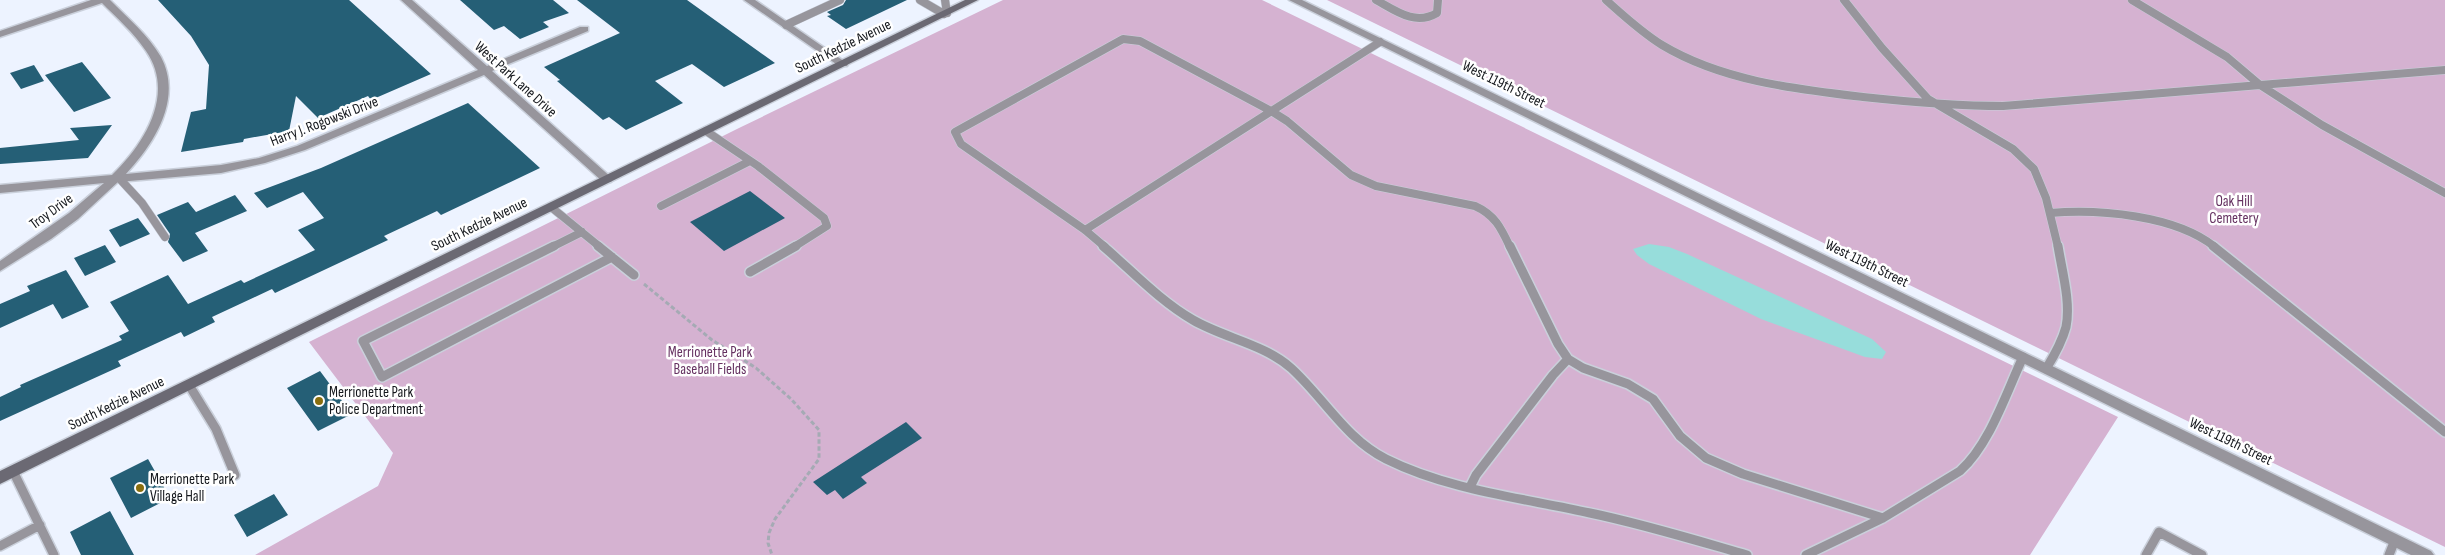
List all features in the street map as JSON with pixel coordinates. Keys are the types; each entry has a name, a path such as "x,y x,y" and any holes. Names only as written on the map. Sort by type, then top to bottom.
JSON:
{"main road":[{"name":"South Kedzie Avenue","path":"0,478 973,0"}],"street":[{"path":"0,34 100,0"},
{"name":"Troy Drive","path":"0,267 77,214 119,178 140,149 158,119 164,94 160,66 145,43 105,0"},
{"name":"West Park Lane Drive","path":"406,0 607,179"},
{"path":"749,0 843,64"},
{"name":"West 119th Street","path":"1294,0 2426,555"},
{"name":"Harry J. Rogowski Drive","path":"0,189 221,169 261,161 301,148 584,29"}],"lane":[{"path":"786,25 840,0"},
{"path":"920,0 945,14 945,0"},
{"path":"1376,0 1403,15 1423,20 1437,13 1438,0"},
{"path":"1606,0 1645,35 1677,53 1739,78 1797,90 1935,105 2003,106 2445,70"},
{"path":"1844,0 1874,40 1935,105 2016,152 2035,170 2044,188 2067,301 2067,320 2062,339 2046,368"},
{"path":"2132,0 2227,57 2260,85 2322,125 2445,193"},
{"path":"1747,555 1630,521 1470,487 1425,475 1386,459 1361,444 1292,368 1275,357 1195,321 1176,309 1085,230 961,144 955,132 1123,39 1140,41 1287,121 1337,164 1363,181 1376,186 1475,206 1495,217 1558,344 1568,359 1583,368 1628,384 1647,395 1653,400 1680,436 1706,458 1743,474 1883,518"},
{"path":"1085,230 1380,42"},
{"path":"706,131 750,161 824,218 827,226 750,272"},
{"path":"661,206 750,161"},
{"path":"119,178 142,203 165,237"},
{"path":"551,207 634,275"},
{"path":"2050,213 2074,210 2100,211 2135,216 2170,224 2210,242 2445,432"},
{"path":"582,232 363,342 382,377 612,258"},
{"path":"1806,555 1883,518 1949,478 1971,460 1981,446 2023,357"},
{"path":"1470,487 1476,475 1553,375 1568,359"},
{"path":"188,385 216,429 236,474"},
{"path":"13,471 54,555"},
{"path":"0,546 40,525"},
{"path":"2146,555 2159,532 2202,555"},
{"path":"2389,555 2395,540"}],"path":[{"path":"634,275 712,340 756,368 791,399 819,430 819,459 774,519 768,543 772,555"}],"green space":[{"name":"Merrionette Park Baseball Fields","path":"1003,0 1262,0 2118,417 2030,555 255,555 378,486 393,453 309,342 739,128"},
{"name":"Oak Hill Cemetery","path":"1327,0 2445,0 2445,547"}],"shaded area":[{"path":"1649,244 1669,247 1687,254 1872,339 1886,352 1882,359 1865,357 1761,319 1649,264 1637,255 1633,249"}],"building":[{"path":"158,0 349,0 431,74 371,100 368,96 318,118 296,96 289,131 244,139 243,142 181,152 191,112 206,109 209,65 191,36"},
{"path":"460,0 553,0 569,13 543,22 549,27 520,39 504,26 494,30"},
{"path":"577,0 687,0 775,63 724,87 692,64 655,81 683,103 626,130 609,117 603,120 557,81 560,80 544,67 620,33"},
{"path":"846,0 907,0 846,29 827,16 831,15 827,12 843,5"},
{"path":"82,62 111,98 74,112 45,75"},
{"path":"34,65 44,81 21,89 10,73"},
{"path":"468,103 540,168 441,215 437,211 384,236 388,240 275,293 272,289 212,317 215,322 184,337 181,332 118,361 121,366 0,421 0,397 21,387 20,385 122,340 119,336 129,331 110,302 168,275 188,304 241,280 244,283 315,250 298,230 324,218 303,192 267,208 254,193 321,168"},
{"path":"112,125 88,158 0,164 0,148 79,140 70,128"},
{"path":"750,191 785,218 724,251 690,222"},
{"path":"235,195 247,211 195,233 208,251 183,262 168,242 170,234 157,215 188,202 196,212"},
{"path":"138,218 150,234 120,247 109,230"},
{"path":"105,245 116,262 85,276 74,258"},
{"path":"66,270 89,307 62,319 53,304 0,328 0,304 30,291 27,286"},
{"name":"Merrionette Park Police Department","path":"320,371 352,414 318,431 287,388"},
{"path":"906,422 922,438 861,477 867,483 843,499 835,490 827,495 813,482"},
{"name":"Merrionette Park Village Hall","path":"148,459 170,498 131,518 110,478"},
{"path":"274,494 288,515 247,537 234,515"},
{"path":"110,511 134,555 81,555 70,532"}],"place":[{"name":"Merrionette Park Police Department","path":"319,401"},
{"name":"Merrionette Park Village Hall","path":"140,488"}]}
